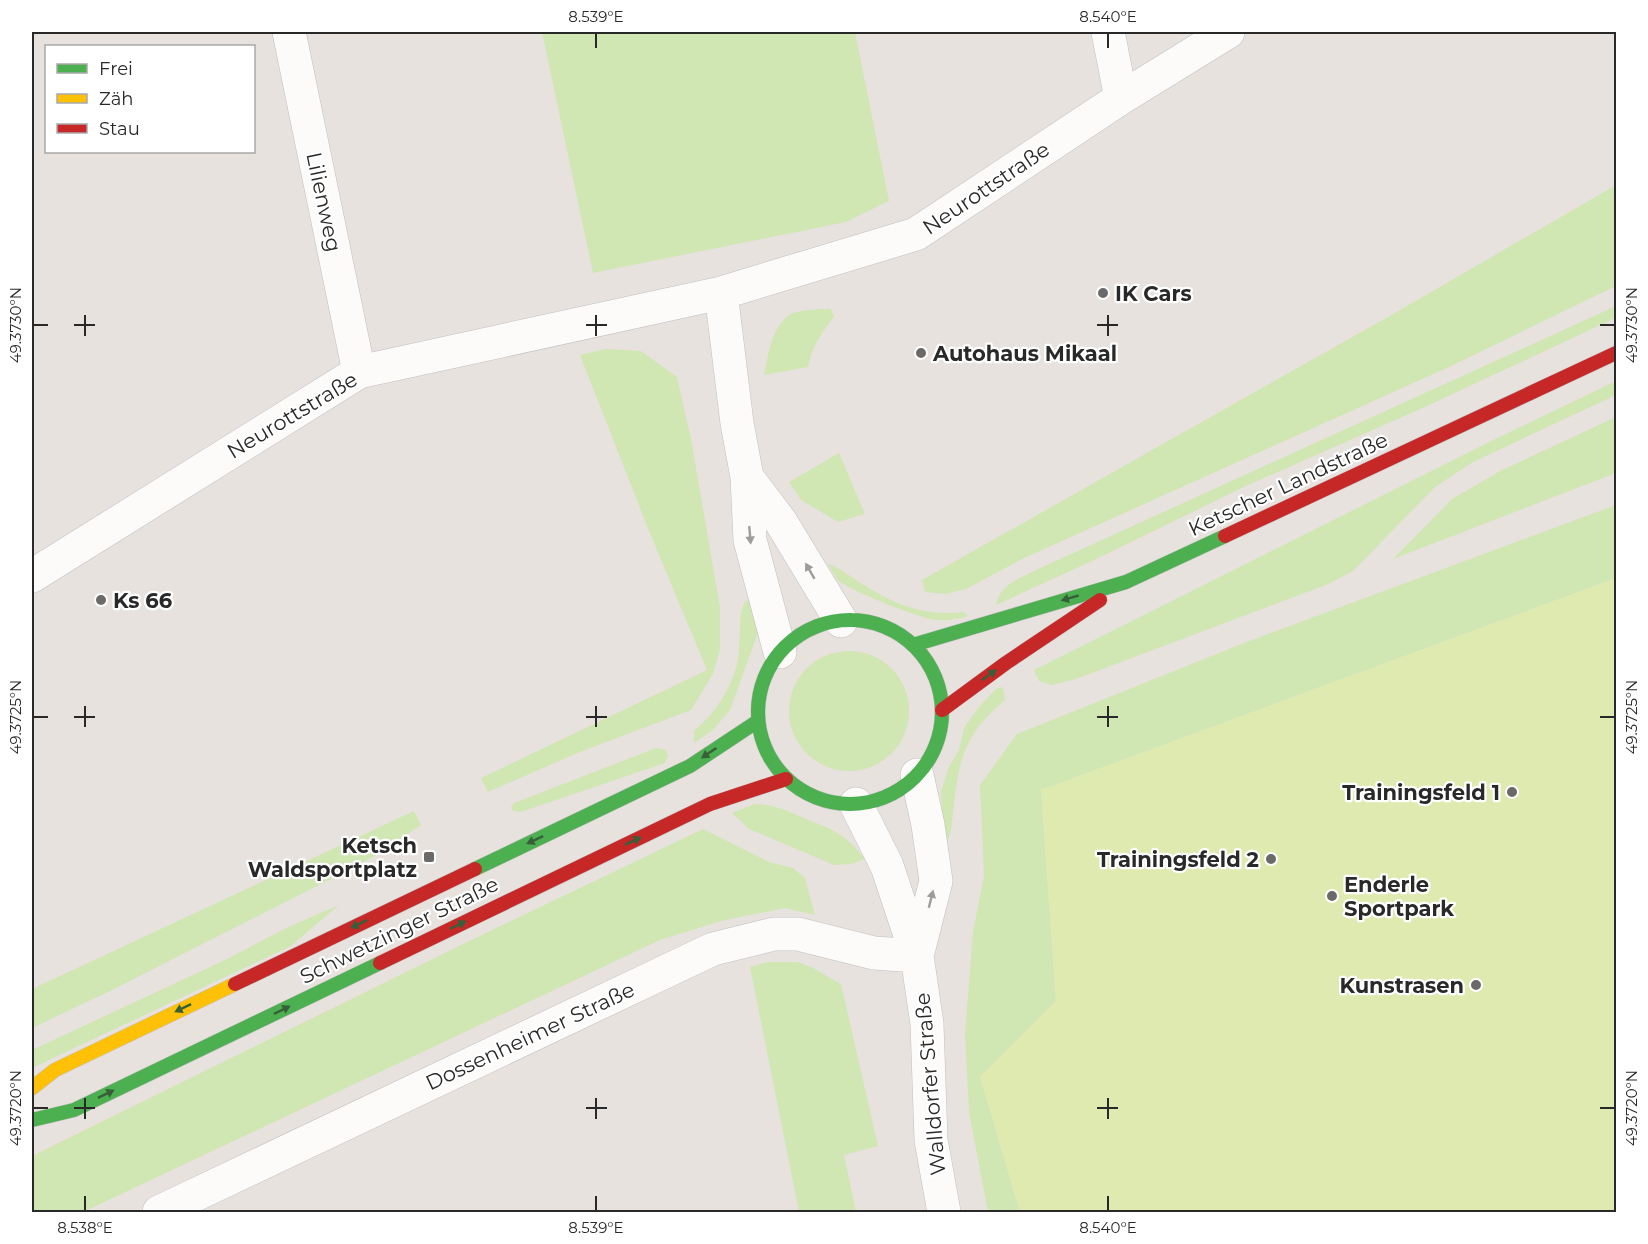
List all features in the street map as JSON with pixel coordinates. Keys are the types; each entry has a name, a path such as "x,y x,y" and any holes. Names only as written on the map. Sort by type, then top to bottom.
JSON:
{"street":[{"name":"Lilienweg","path":"289,32 359,372"},
{"path":"1108,32 1121,98"},
{"name":"Neurottstraße","path":"32,576 359,372 722,293 916,234 1121,98 1228,32"},
{"path":"722,293 737,423 747,477 750,540 780,652"},
{"name":"Ketscher Landstraße","path":"913,645 1126,582 1617,352"},
{"path":"747,477 781,522 841,621"},
{"name":"Ketscher Landstraße","path":"942,710 1006,663 1126,582"},
{"path":"841,621 867,622 891,630 913,645 934,674 942,710 939,733 931,755 917,775 890,795 856,804 831,802 807,793 786,779 770,758 760,735 758,721 759,697 766,673 780,652 807,630 841,621"},
{"name":"Schwetzinger Straße","path":"32,1088 55,1070 690,766 758,721"},
{"name":"Walldorfer Straße","path":"917,775 928,825 936,881 917,956"},
{"name":"Schwetzinger Straße","path":"32,1120 74,1110 710,804 786,779"},
{"name":"Walldorfer Straße","path":"856,804 887,866 917,956 927,1024 931,1140 944,1212"},
{"name":"Dossenheimer Straße","path":"159,1212 713,949 774,934 798,934 874,953 917,956"}],"green space":[{"path":"542,32 855,32 889,201 846,222 593,273"},
{"path":"1616,185 1616,286 1449,367 1022,559 966,589 945,594 925,592 922,580 1393,314"},
{"path":"1616,306 1616,317 1611,320 1427,406 1246,486 996,605 1006,587 1024,576"},
{"path":"831,309 834,317 818,341 808,367 764,375 769,350 779,326 791,314"},
{"path":"605,349 641,351 677,377 691,439 720,607 720,650 713,674 691,710 580,752 488,792 481,778 707,670 649,531 580,355"},
{"path":"1616,381 1616,395 1473,462 1435,487 1353,571 1326,585 1076,679 1052,685 1039,681 1034,670 1491,441"},
{"path":"1616,417 1616,473 1393,559 1452,499 1500,471"},
{"path":"839,453 865,514 838,522 801,500 789,482"},
{"path":"1616,505 1616,578 1041,790 1056,1001 980,1077 1020,1212 988,1212 969,1112 965,1034 973,932 984,876 980,785 1017,734 1249,641"},
{"path":"828,564 900,604 924,611 964,612 968,616 952,620 936,620 901,610 844,585"},
{"name":"Enderle Sportpark","path":"1616,578 1616,1212 1020,1212 980,1077 1056,1001 1041,790"},
{"path":"755,596 760,627 730,710 713,730 694,743 694,731 715,709 730,684 737,665 742,609 745,603"},
{"path":"849,651 872,655 891,669 905,688 909,711 905,734 891,753 872,767 849,771 826,767 807,753 793,734 789,711 793,688 807,669 826,655"},
{"path":"1003,687 1005,700 977,729 962,759 951,831 948,840 943,843 941,791 949,767 959,750 964,728 978,708 996,689"},
{"path":"656,748 666,750 668,755 665,763 521,812 513,811 511,807 514,803"},
{"path":"755,804 780,808 831,829 851,843 865,859 851,864 834,865 749,829 732,813"},
{"path":"414,811 421,825 377,855 108,992 32,1028 32,989"},
{"path":"703,829 769,862 793,868 805,878 815,915 785,908 721,921 660,940 83,1212 32,1212 32,1156"},
{"path":"339,905 291,946 32,1068 32,1050 227,959 288,927"},
{"path":"768,962 798,962 841,984 878,1146 844,1155 856,1212 799,1212 750,967"}],"traffic: fast":[{"path":"913,645 1126,582 1225,536"},
{"path":"850,620 885,627 915,647 935,677 942,712 935,747 915,777 885,797 850,804 815,797 785,777 765,747 758,712 765,677 785,647 815,627 850,620"},
{"path":"475,869 690,766 758,721"},
{"path":"32,1120 74,1110 380,963"}],"traffic: slow":[{"path":"32,1088 55,1070 235,984"}],"traffic: jam":[{"path":"1225,536 1616,353"},
{"path":"942,710 1006,663 1100,600"},
{"path":"380,963 710,804 786,779"},
{"path":"235,984 475,869"}],"place":[{"name":"IK Cars","path":"1103,293"},
{"name":"Autohaus Mikaal","path":"921,353"},
{"name":"Ks 66","path":"101,600"},
{"name":"Trainingsfeld 1","path":"1512,792"},
{"name":"Ketsch Waldsportplatz","path":"429,857"},
{"name":"Trainingsfeld 2","path":"1271,859"},
{"name":"Enderle Sportpark","path":"1332,896"},
{"name":"Kunstrasen","path":"1476,985"}]}
